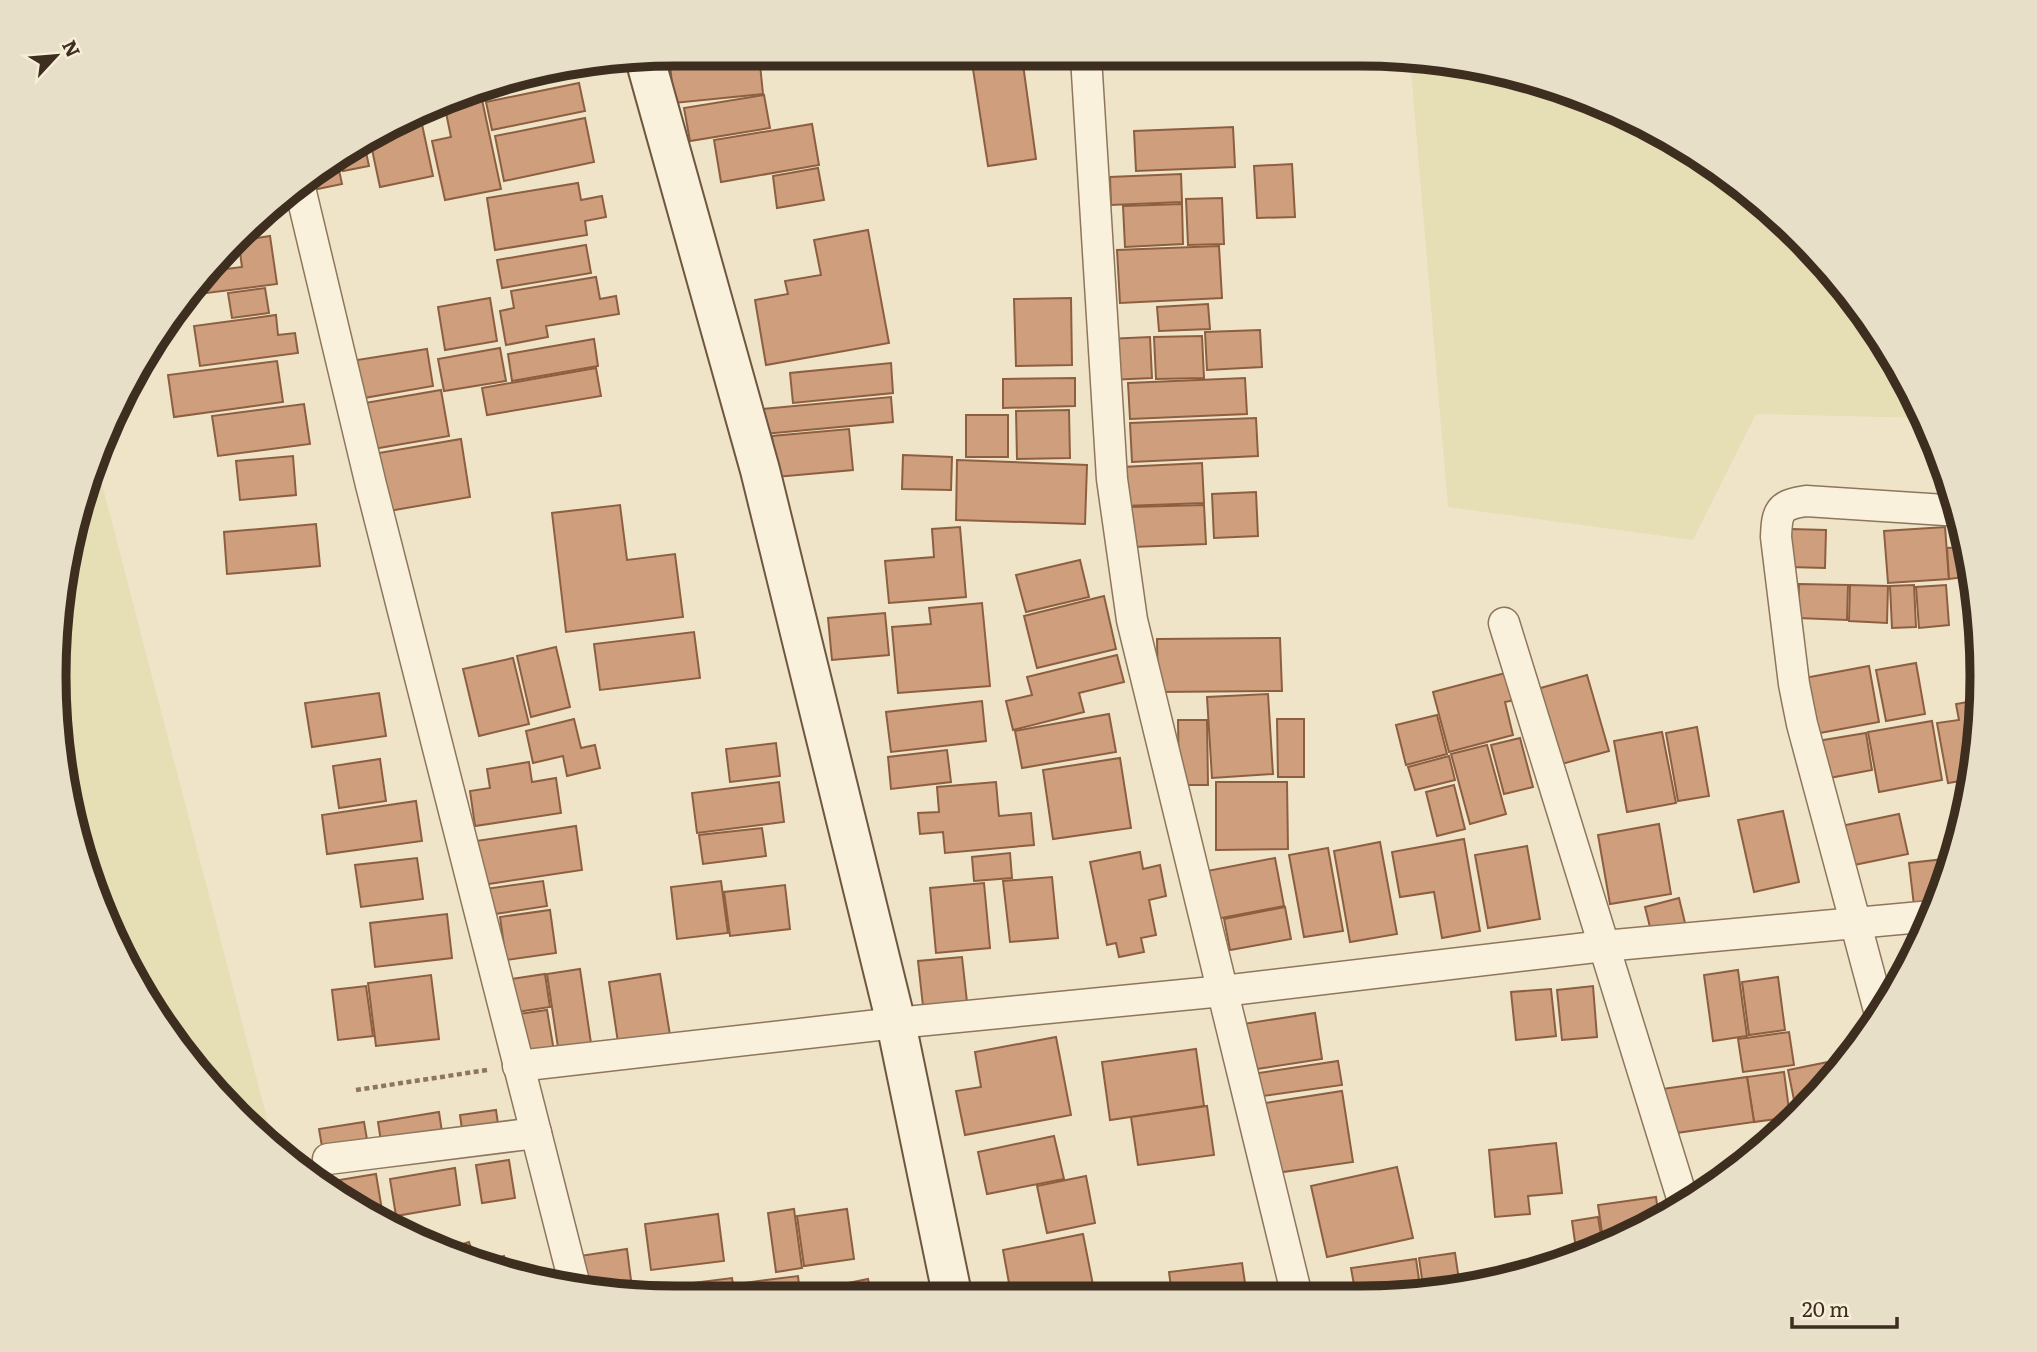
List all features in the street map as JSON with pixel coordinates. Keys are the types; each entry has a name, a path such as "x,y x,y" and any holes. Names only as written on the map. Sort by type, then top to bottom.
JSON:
{"street":[{"path":"1087,67 1112,479 1132,620 1294,1285"},
{"path":"647,68 760,470 897,1023 950,1285"},
{"path":"302,195 374,499 573,1276"},
{"path":"1877,1001 1802,724 1794,684 1776,537 1777,516 1788,504 1806,502 1948,511"},
{"path":"1504,622 1681,1195"},
{"path":"518,1066 897,1023 1223,991 1604,946 1921,917"},
{"path":"328,1159 536,1133"}],"path":[{"path":"356,1090 518,1066"}],"shaded area":[{"path":"1411,69 1480,78 1557,99 1631,129 1700,169 1763,218 1819,274 1868,337 1913,418 1756,414 1693,540 1448,507"},
{"path":"100,477 270,1130 218,1078 169,1015 129,946 99,872 87,834 72,756 66,676 78,557"}],"building":[{"path":"670,67 760,67 763,94 674,103"},
{"path":"973,67 1023,67 1036,159 988,166"},
{"path":"579,83 585,111 492,130 486,102"},
{"path":"764,95 770,128 690,141 684,108"},
{"path":"482,98 501,189 445,200 432,141 451,137 446,112"},
{"path":"585,118 594,162 504,181 495,136"},
{"path":"422,122 433,176 380,187 372,148"},
{"path":"812,124 819,165 721,182 714,140"},
{"path":"1233,127 1235,167 1136,171 1134,131"},
{"path":"366,151 369,166 343,171 342,166"},
{"path":"1292,164 1295,217 1257,218 1254,166"},
{"path":"339,168 342,184 306,191"},
{"path":"818,168 824,200 777,208 773,176"},
{"path":"1181,174 1182,202 1111,205 1110,177"},
{"path":"578,183 581,200 602,196 606,217 585,221 587,235 495,250 487,198"},
{"path":"1222,198 1224,244 1188,245 1186,199"},
{"path":"1182,204 1183,244 1125,247 1123,206"},
{"path":"868,230 889,343 766,365 755,300 788,294 785,281 821,275 814,240"},
{"path":"270,236 277,284 201,294 222,270 242,267 240,251 252,239"},
{"path":"586,245 591,273 502,288 497,260"},
{"path":"1219,246 1222,298 1120,303 1117,250"},
{"path":"596,277 600,299 616,296 619,314 546,326 548,337 506,345 500,311 514,308 511,291"},
{"path":"265,288 269,313 232,318 228,293"},
{"path":"490,298 497,341 445,350 438,307"},
{"path":"1071,298 1072,365 1016,366 1014,299"},
{"path":"1208,304 1210,329 1159,331 1157,307"},
{"path":"276,315 278,335 295,333 298,353 200,366 194,326"},
{"path":"1260,330 1262,367 1207,370 1205,332"},
{"path":"1202,336 1204,378 1156,379 1154,337"},
{"path":"1150,337 1152,378 1109,380 1107,339"},
{"path":"594,339 598,366 512,381 508,354"},
{"path":"500,348 506,381 444,391 438,359"},
{"path":"427,349 433,386 364,398 357,360"},
{"path":"277,361 283,402 174,417 168,375"},
{"path":"891,363 893,393 793,403 790,373"},
{"path":"596,368 601,396 487,415 482,388"},
{"path":"1075,378 1075,406 1003,408 1003,379"},
{"path":"1245,378 1247,414 1130,419 1128,383"},
{"path":"441,390 449,436 373,449 365,403"},
{"path":"891,397 893,422 764,434 762,409"},
{"path":"304,404 310,444 218,456 212,416"},
{"path":"1069,410 1070,458 1017,459 1016,411"},
{"path":"966,415 1008,415 1008,457 966,457"},
{"path":"1256,418 1258,456 1132,462 1130,423"},
{"path":"849,429 853,470 776,477 772,436"},
{"path":"461,439 470,497 383,512 373,454"},
{"path":"903,455 952,457 951,490 902,489"},
{"path":"293,456 296,495 240,500 236,461"},
{"path":"957,460 1087,465 1085,524 956,520"},
{"path":"1202,463 1204,503 1124,506 1122,467"},
{"path":"1256,492 1258,536 1214,538 1212,494"},
{"path":"620,505 627,560 675,554 683,617 566,632 552,513"},
{"path":"1204,505 1206,544 1133,547 1131,507"},
{"path":"316,524 320,566 227,574 224,532"},
{"path":"960,527 966,597 889,603 885,561 934,557 932,529"},
{"path":"1945,527 1949,579 1888,583 1884,531"},
{"path":"1791,529 1826,530 1825,568 1790,567"},
{"path":"1947,548 1957,548 1962,577 1949,579"},
{"path":"1080,560 1089,597 1026,612 1016,575"},
{"path":"1799,584 1848,585 1847,620 1798,618"},
{"path":"1850,585 1888,586 1887,623 1849,621"},
{"path":"1914,585 1916,627 1892,628 1890,586"},
{"path":"1946,585 1949,625 1919,628 1916,587"},
{"path":"1104,596 1116,649 1037,668 1024,616"},
{"path":"982,603 990,686 898,693 892,627 931,624 929,608"},
{"path":"885,613 889,655 832,660 828,618"},
{"path":"694,632 700,678 600,690 594,644"},
{"path":"1280,638 1282,691 1158,692 1157,639"},
{"path":"556,647 570,707 531,717 517,656"},
{"path":"1117,655 1124,682 1079,693 1084,712 1013,730 1006,701 1032,695 1027,677"},
{"path":"513,658 529,724 479,736 463,669"},
{"path":"1916,663 1925,714 1886,721 1876,670"},
{"path":"1869,666 1879,722 1809,735 1799,679"},
{"path":"1513,671 1520,699 1505,702 1513,735 1449,752 1433,692"},
{"path":"1587,675 1609,751 1558,765 1537,689"},
{"path":"379,693 386,736 312,747 305,703"},
{"path":"1268,694 1273,774 1212,778 1207,697"},
{"path":"982,701 986,741 891,752 886,712"},
{"path":"1969,702 1965,756 1961,781 1948,783 1937,723 1959,720 1956,704"},
{"path":"1109,714 1116,752 1022,768 1015,731"},
{"path":"1437,715 1447,754 1406,765 1396,725"},
{"path":"574,719 581,748 595,745 600,768 567,776 563,756 533,763 526,731"},
{"path":"1277,719 1304,719 1304,777 1278,777"},
{"path":"1178,720 1207,720 1208,785 1179,785"},
{"path":"1932,721 1942,780 1879,792 1868,732"},
{"path":"1697,727 1709,796 1678,801 1666,733"},
{"path":"1662,732 1676,803 1627,812 1614,741"},
{"path":"1866,733 1872,770 1824,779 1817,741"},
{"path":"1520,738 1533,787 1504,794 1491,745"},
{"path":"776,743 780,776 730,782 726,749"},
{"path":"1487,745 1506,814 1470,824 1451,754"},
{"path":"947,750 951,782 891,789 888,757"},
{"path":"1449,756 1455,780 1415,790 1408,767"},
{"path":"1120,758 1131,828 1053,839 1043,770"},
{"path":"380,759 386,801 339,808 333,766"},
{"path":"529,762 532,782 556,778 561,813 475,826 470,791 490,788 487,769"},
{"path":"779,782 784,822 697,833 692,793"},
{"path":"996,782 999,816 1031,813 1034,845 945,853 943,832 920,834 918,813 939,812 937,787"},
{"path":"1216,782 1287,782 1288,849 1216,850"},
{"path":"1454,785 1465,829 1437,836 1426,792"},
{"path":"416,801 422,841 327,854 322,815"},
{"path":"1783,811 1799,882 1754,892 1738,820"},
{"path":"1899,814 1908,854 1849,866 1841,826"},
{"path":"1659,824 1671,894 1610,904 1598,835"},
{"path":"576,826 582,870 482,885 476,841"},
{"path":"762,828 766,856 703,864 699,835"},
{"path":"1464,839 1480,931 1442,938 1434,892 1400,897 1392,852"},
{"path":"1380,842 1397,934 1350,942 1334,851"},
{"path":"1527,846 1540,919 1488,928 1475,855"},
{"path":"1328,848 1343,931 1304,937 1289,855"},
{"path":"1140,852 1143,869 1160,865 1166,896 1149,900 1156,935 1141,938 1144,952 1119,957 1116,943 1107,945 1090,862"},
{"path":"1010,853 1012,878 974,881 972,857"},
{"path":"417,858 423,899 361,907 355,865"},
{"path":"1275,858 1284,906 1211,920 1202,872"},
{"path":"1942,859 1922,913 1915,914 1909,863"},
{"path":"1052,877 1058,938 1010,942 1003,881"},
{"path":"543,881 547,906 488,915 485,889"},
{"path":"721,881 728,933 677,939 671,887"},
{"path":"984,883 990,948 936,953 930,888"},
{"path":"785,885 790,929 730,936 724,892"},
{"path":"1679,898 1686,927 1652,935 1645,907"},
{"path":"1285,907 1291,939 1230,950 1224,919"},
{"path":"550,910 556,953 506,960 500,917"},
{"path":"447,914 452,958 375,967 370,923"},
{"path":"962,957 967,1002 923,1006 918,961"},
{"path":"580,969 592,1050 559,1054 547,974"},
{"path":"1738,970 1747,1036 1713,1041 1704,975"},
{"path":"545,974 550,1007 510,1013 505,980"},
{"path":"660,974 671,1041 619,1049 609,982"},
{"path":"431,975 439,1039 376,1046 368,983"},
{"path":"1778,977 1785,1030 1749,1035 1742,982"},
{"path":"366,986 373,1036 338,1040 332,990"},
{"path":"1593,986 1597,1037 1562,1040 1557,990"},
{"path":"1551,989 1556,1036 1516,1040 1511,992"},
{"path":"547,1010 555,1057 519,1062 512,1015"},
{"path":"1315,1013 1322,1059 1250,1070 1243,1024"},
{"path":"1789,1032 1794,1065 1743,1072 1738,1039"},
{"path":"1056,1037 1071,1115 965,1135 956,1091 981,1087 975,1052"},
{"path":"1196,1049 1204,1106 1110,1120 1102,1062"},
{"path":"1338,1061 1342,1085 1256,1097 1252,1074"},
{"path":"1828,1062 1829,1066 1795,1104 1788,1070"},
{"path":"1784,1072 1789,1110 1780,1118 1754,1122 1747,1077"},
{"path":"1747,1077 1754,1122 1669,1134 1662,1089"},
{"path":"1342,1091 1353,1162 1276,1173 1265,1103"},
{"path":"1207,1106 1214,1155 1138,1165 1131,1117"},
{"path":"496,1110 500,1138 464,1144 460,1115"},
{"path":"439,1112 444,1145 383,1154 378,1122"},
{"path":"364,1122 370,1157 325,1164 319,1129"},
{"path":"1054,1136 1064,1179 987,1194 978,1152"},
{"path":"1556,1143 1562,1193 1528,1196 1530,1214 1495,1217 1489,1150"},
{"path":"509,1160 515,1198 482,1203 476,1165"},
{"path":"1397,1167 1413,1238 1327,1257 1311,1186"},
{"path":"455,1168 460,1205 396,1216 390,1179"},
{"path":"376,1174 382,1210 371,1204 334,1181"},
{"path":"1086,1176 1095,1223 1047,1233 1037,1186"},
{"path":"1656,1197 1658,1209 1602,1235 1598,1205"},
{"path":"794,1209 802,1268 776,1272 768,1213"},
{"path":"847,1209 854,1259 804,1266 797,1216"},
{"path":"718,1214 724,1261 651,1270 645,1224"},
{"path":"1598,1217 1601,1236 1576,1246 1572,1221"},
{"path":"1083,1234 1093,1285 1009,1285 1003,1250"},
{"path":"469,1242 472,1250 459,1245"},
{"path":"627,1249 631,1284 576,1277 573,1257"},
{"path":"1455,1253 1459,1277 1422,1282 1419,1258"},
{"path":"1416,1259 1419,1282 1354,1285 1351,1268"},
{"path":"1242,1263 1245,1285 1171,1285 1169,1272"},
{"path":"798,1276 799,1285 743,1285"},
{"path":"732,1278 733,1285 677,1285"},
{"path":"868,1279 869,1285 838,1285"}]}
